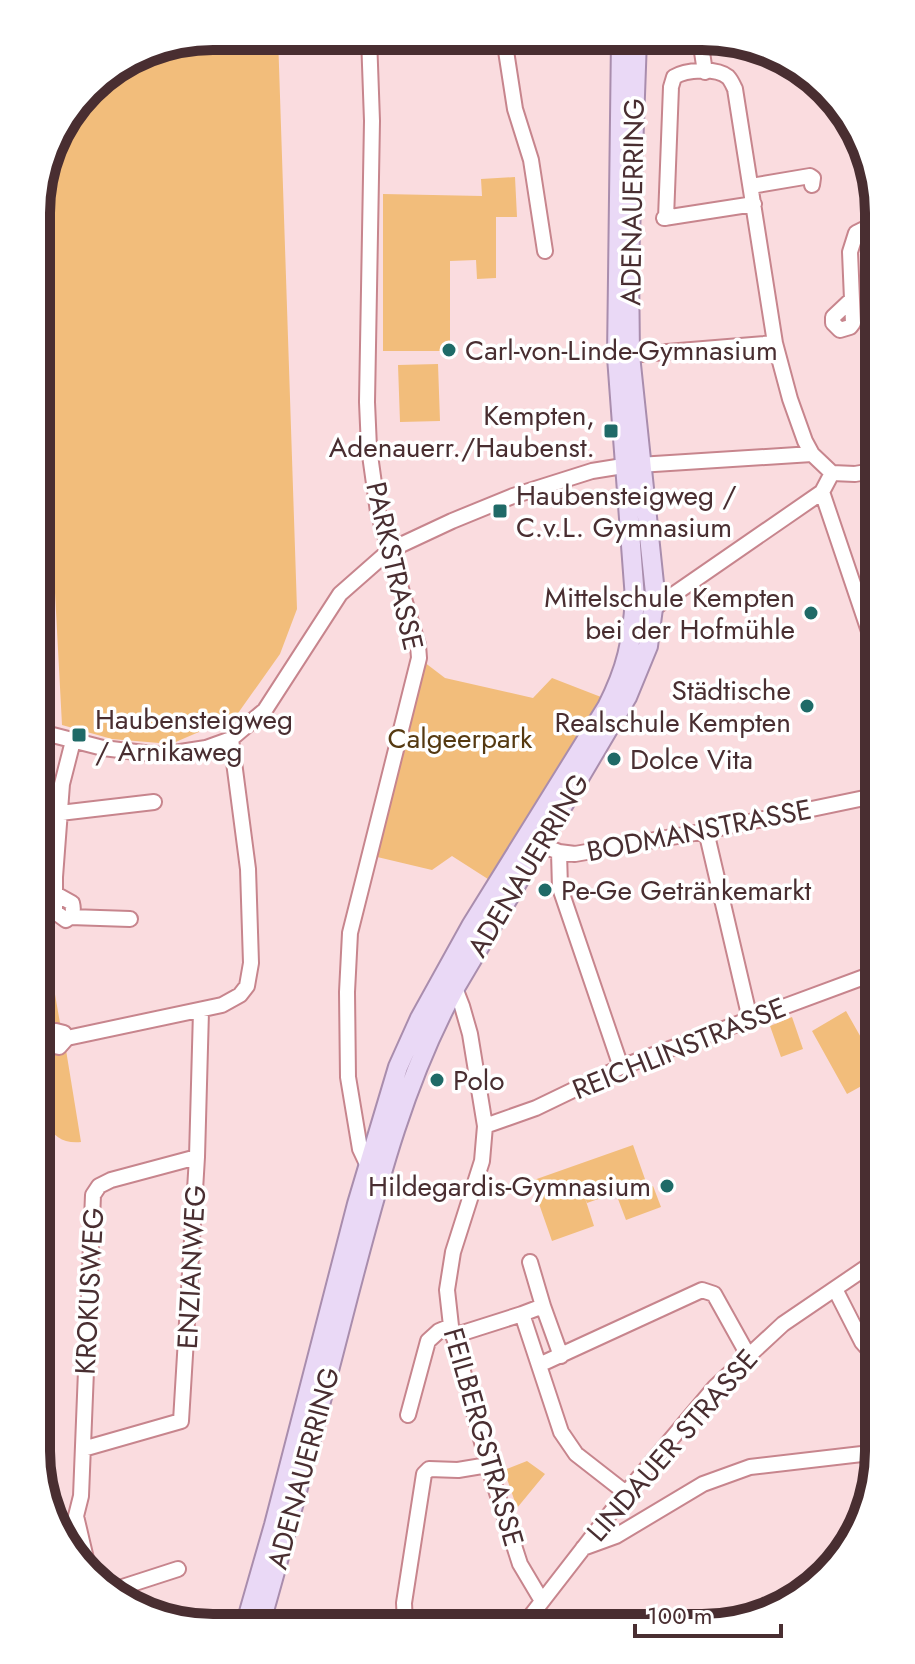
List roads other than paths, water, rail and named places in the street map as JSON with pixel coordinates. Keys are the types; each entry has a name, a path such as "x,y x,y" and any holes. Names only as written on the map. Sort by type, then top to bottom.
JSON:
{"main road":[{"name":"ADENAUERRING","path":"532,842 627,697 648,646 654,608 653,568 632,465 617,357 621,50"},
{"name":"ADENAUERRING","path":"248,1614 375,1168 454,979 624,675 633,631 635,599 629,263 637,50"},
{"name":"ADENAUERRING","path":"263,1614 289,1524 398,1067 420,1018 454,979"}],"street":[{"name":"PARKSTRASSE","path":"369,50 372,121 367,402 369,448 378,512 419,658 350,933 346,1016 348,1077 360,1149 375,1168"},
{"path":"506,50 515,109 531,160 545,251"},
{"path":"702,50 705,72"},
{"path":"754,204 665,218 671,87 674,77 682,72 723,74 730,78 735,89 754,204 775,343 790,399 812,454 832,473 865,472"},
{"path":"751,186 810,176 813,178 812,185"},
{"path":"851,300 851,247 856,233 865,228"},
{"path":"630,355 775,343"},
{"path":"50,735 103,748 161,755 206,748 231,739 265,710 340,594 390,550 513,496 592,471 632,465 812,454"},
{"path":"654,608 822,492 832,473"},
{"path":"822,492 865,619"},
{"path":"67,1038 232,1002 240,995 250,977 248,869 231,739"},
{"path":"73,741 62,784 55,912 66,920 70,917 130,919"},
{"name":"BODMANSTRASSE","path":"532,842 575,854 865,798"},
{"path":"60,813 154,802"},
{"path":"706,831 750,1019"},
{"path":"559,852 560,888 621,1067"},
{"name":"REICHLINSTRASSE","path":"485,1126 536,1108 621,1067 865,977"},
{"name":"FEILBERGSTRASSE","path":"454,979 470,1034 485,1126 482,1161 453,1252 447,1290 452,1331 488,1465 520,1564 542,1601"},
{"name":"ENZIANWEG","path":"83,1449 181,1421 197,1157 201,1011"},
{"path":"437,1021 458,1023 470,1034"},
{"name":"KROKUSWEG","path":"84,1550 76,1516 83,1449 93,1195 99,1186 111,1180 197,1157"},
{"path":"530,1262 561,1356"},
{"name":"LINDAUER STRASSE","path":"532,1614 626,1493 715,1387 783,1324 865,1268"},
{"path":"835,1289 865,1345"},
{"path":"539,1365 702,1290 714,1294 748,1355"},
{"path":"408,1415 428,1341 439,1331 452,1331 543,1306"},
{"path":"522,1314 555,1419 568,1443 576,1454 626,1493"},
{"path":"582,1548 616,1536 703,1484 750,1467 865,1454"},
{"path":"405,1614 424,1474 429,1469 458,1470 488,1465"},
{"path":"123,1587 178,1569"}],"place":[{"name":"Carl-von-Linde-Gymnasium","path":"449,350"},
{"name":"Kempten, Adenauerr./Haubenst.","path":"611,431"},
{"name":"Haubensteigweg / C.v.L. Gymnasium","path":"500,511"},
{"name":"Mittelschule Kempten bei der Hofmühle","path":"811,613"},
{"name":"Städtische Realschule Kempten","path":"807,706"},
{"name":"Haubensteigweg / Arnikaweg","path":"79,735"},
{"name":"Dolce Vita","path":"614,759"},
{"name":"Pe-Ge Getränkemarkt","path":"545,890"},
{"name":"Polo","path":"437,1080"},
{"name":"Hildegardis-Gymnasium","path":"667,1186"}],"park label":[{"name":"Calgeerpark","path":"460,738"}]}
